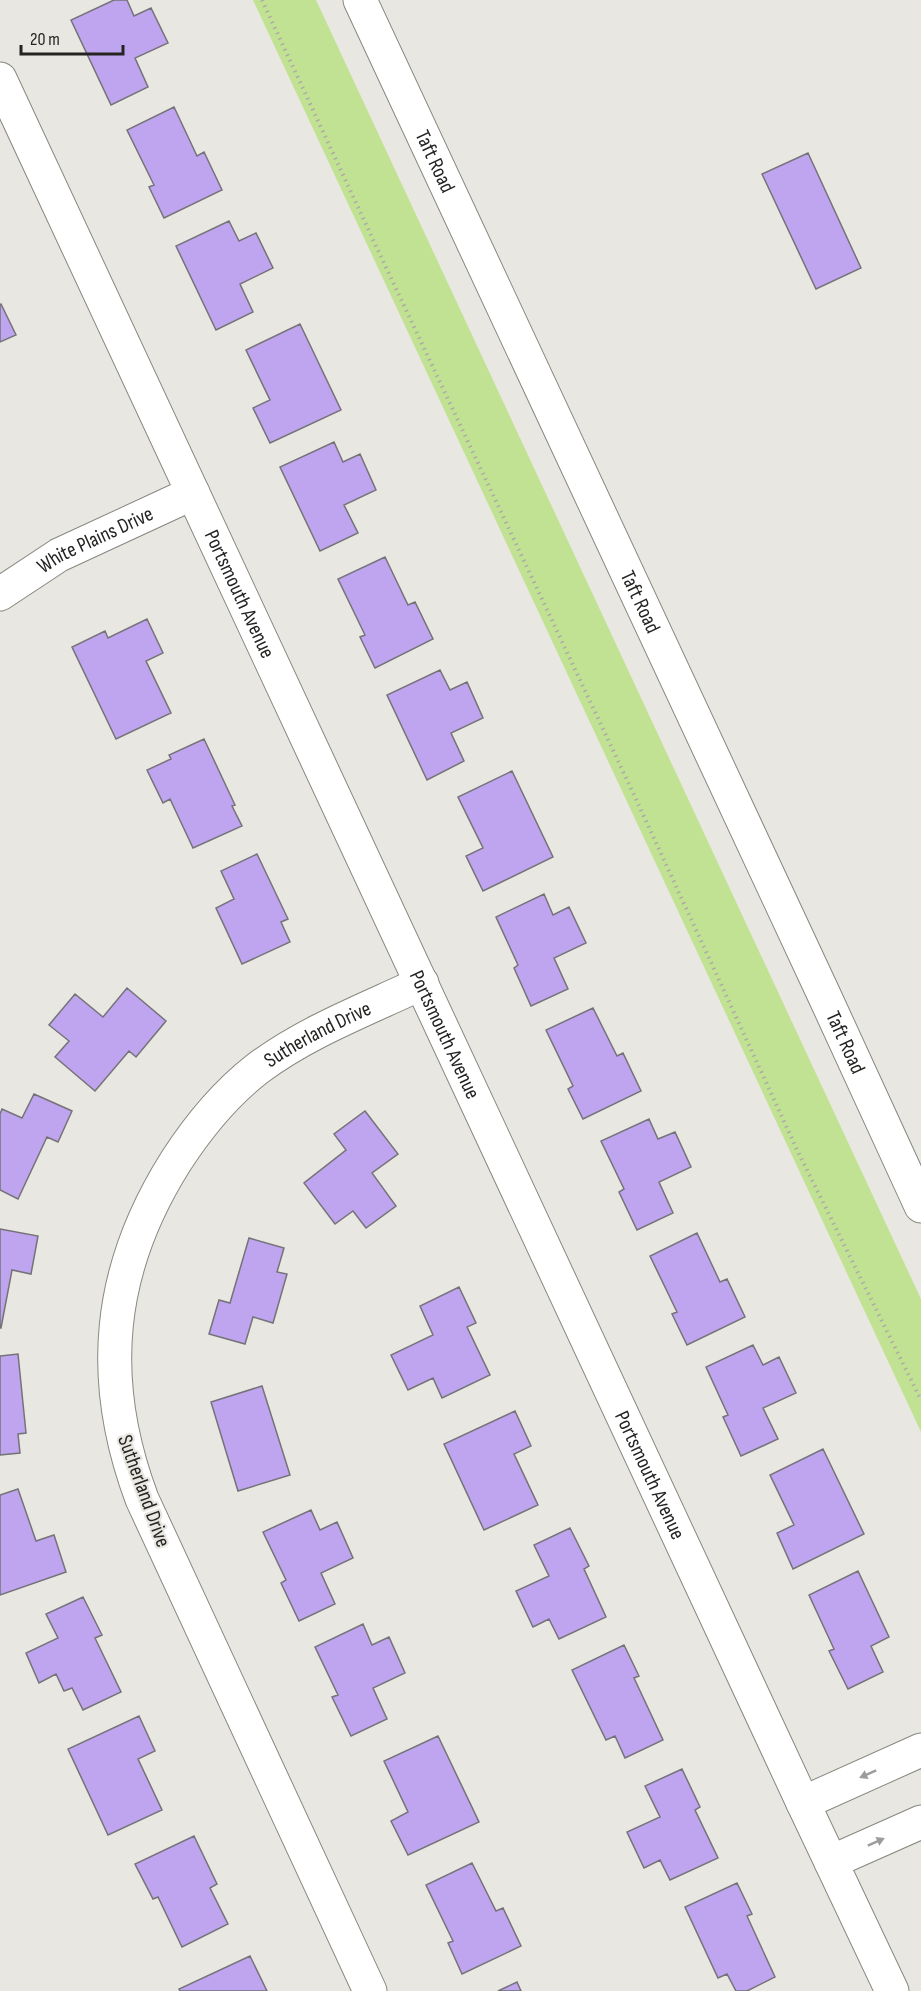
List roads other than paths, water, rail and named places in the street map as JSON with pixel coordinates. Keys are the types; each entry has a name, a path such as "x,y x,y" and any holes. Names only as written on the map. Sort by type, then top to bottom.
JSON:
{"street":[{"name":"Taft Road","path":"360,0 921,1206"},
{"name":"Portsmouth Avenue","path":"0,79 892,1991"},
{"name":"White Plains Drive","path":"0,594 59,555 193,493"},
{"name":"Sutherland Drive","path":"370,1991 142,1499 131,1469 118,1414 115,1342 124,1281 141,1228 169,1173 213,1111 257,1070 281,1053 312,1035 422,983"},
{"path":"803,1803 921,1750"},
{"path":"831,1862 921,1822"}]}
